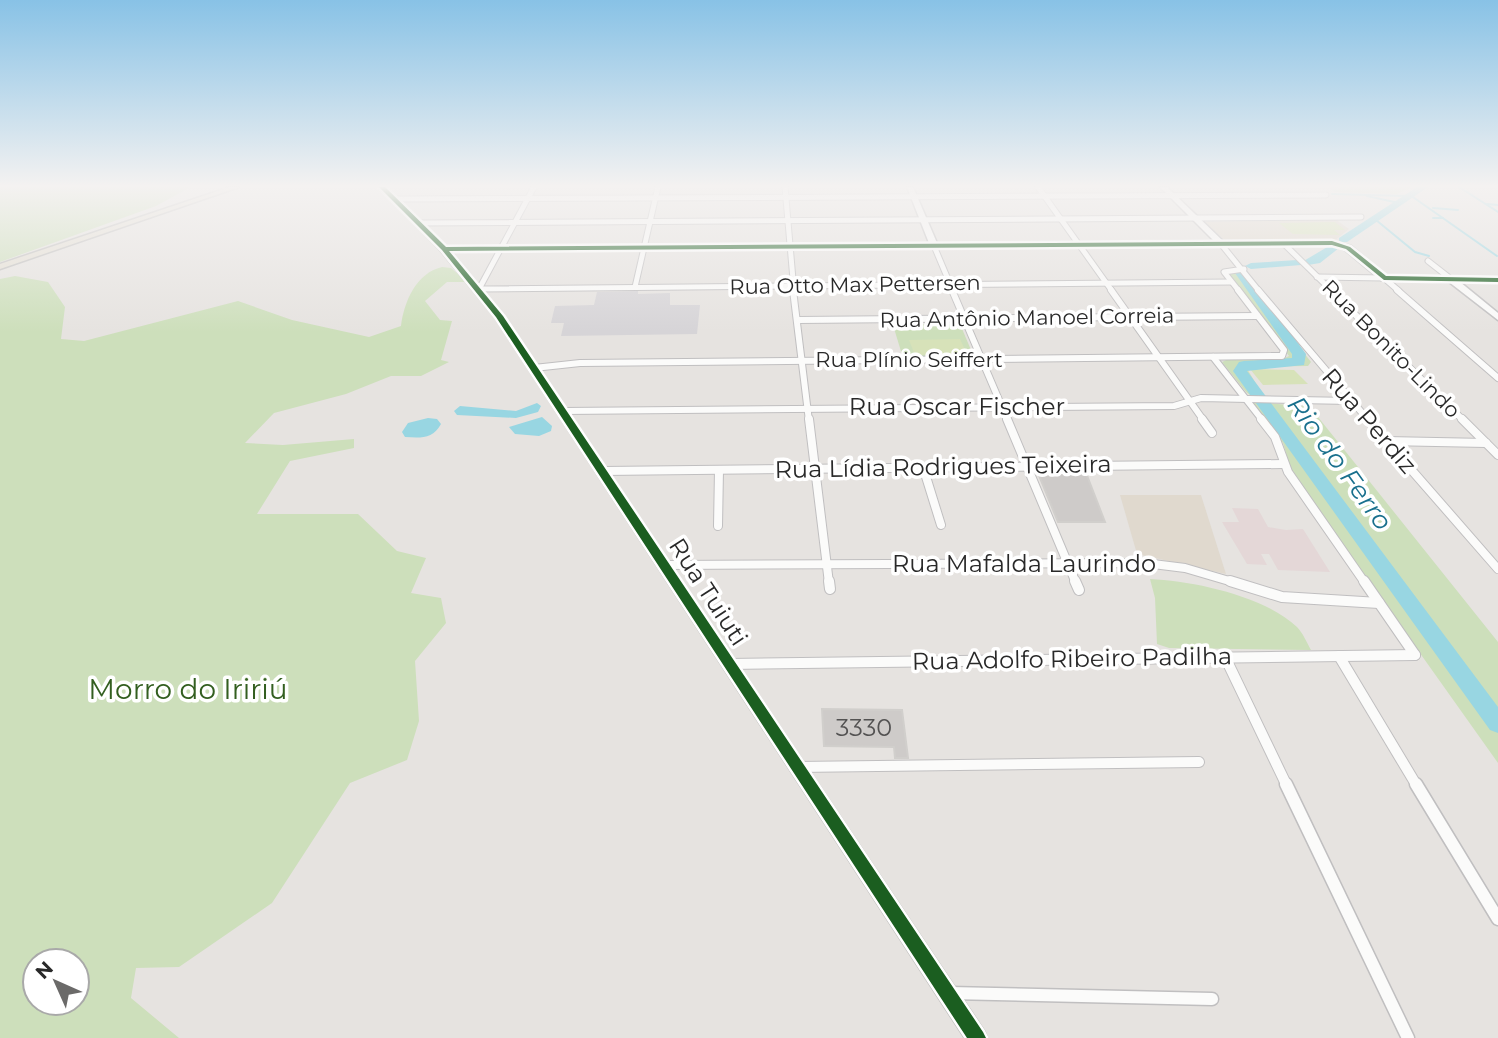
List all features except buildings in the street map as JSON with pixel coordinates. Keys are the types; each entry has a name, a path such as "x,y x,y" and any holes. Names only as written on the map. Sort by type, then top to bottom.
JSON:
{"main road":[{"path":"0,266 87,235"},
{"path":"0,266 91,235"},
{"name":"Rua Tuiuti","path":"430,235 479,289 534,368 977,1038"}],"street":[{"path":"479,289 508,235"},
{"path":"635,287 647,235"},
{"path":"789,235 830,589"},
{"path":"930,235 1079,590"},
{"path":"1070,235 1212,433"},
{"path":"1212,235 1221,244"},
{"name":"Rua Bonito-Lindo","path":"1283,243 1498,455"},
{"name":"Rua Perdiz","path":"1221,244 1244,269 1297,339 1498,569"},
{"path":"444,249 1338,244 1348,248 1384,278 1498,379"},
{"path":"1428,261 1498,317"},
{"path":"1244,269 1224,271 1257,316"},
{"path":"1317,277 1498,280"},
{"name":"Rua Otto Max Pettersen","path":"479,289 1231,282"},
{"name":"Rua Antônio Manoel Correia","path":"797,320 1257,316"},
{"name":"Rua Plínio Seiffert","path":"534,368 580,363 1213,358 1284,354 1257,316"},
{"path":"1213,358 1250,399 1275,437 1283,464 1379,603"},
{"name":"Rua Oscar Fischer","path":"562,411 1174,406 1189,401 1250,399 1351,401"},
{"path":"1386,441 1486,443"},
{"name":"Rua Lídia Rodrigues Teixeira","path":"603,471 1283,464"},
{"path":"923,467 941,525"},
{"path":"718,526 719,470"},
{"name":"Rua Mafalda Laurindo","path":"664,565 1067,561 1164,564 1206,573 1282,597 1379,603"},
{"name":"Rua Adolfo Ribeiro Padilha","path":"729,664 1415,655 1379,603"},
{"path":"1339,656 1498,919"},
{"path":"1226,657 1408,1038"},
{"path":"797,767 1199,762"},
{"path":"947,993 1212,999"}],"shaded area":[{"path":"1219,235 1341,235 1334,241 1227,242"},
{"path":"638,291 638,294 670,293 670,305 700,305 697,334 561,336 564,323 551,323 555,306 594,305 597,292"},
{"path":"1120,495 1201,495 1226,574 1137,554"},
{"path":"1232,508 1258,509 1268,527 1303,529 1330,572 1278,570 1269,554 1261,554 1267,565 1247,564 1222,522 1239,522"}],"green space":[{"path":"0,235 74,235 0,262"},
{"name":"Morro do Iririú","path":"442,267 451,268 467,282 447,282 425,301 440,320 452,321 441,360 449,362 421,376 391,376 346,394 274,413 245,443 283,445 354,439 354,448 290,461 257,514 358,514 397,551 426,558 411,593 441,598 446,623 415,661 419,721 407,760 350,783 272,903 179,967 136,968 131,998 179,1038 0,1038 0,279 15,276 48,282 65,307 61,339 84,341 238,301 292,320 369,337 401,326 408,298 425,275"},
{"path":"1240,271 1311,362 1308,366 1246,367 1264,397 1251,396 1246,392 1222,362 1238,358 1273,360 1289,356 1227,272"},
{"path":"960,324 974,357 903,358 893,325"},
{"path":"960,339 967,354 915,355 909,340"},
{"path":"1250,369 1294,370 1308,384 1263,385"},
{"path":"1255,402 1310,407 1498,642 1498,763 1292,473 1283,443 1252,404"},
{"path":"1150,579 1207,587 1248,599 1283,616 1297,627 1311,650 1169,648 1157,644 1155,598"}],"water":[{"path":"537,403 541,406 538,412 516,418 457,415 454,411 460,406 516,411"},
{"path":"542,417 552,426 551,431 539,436 515,434 509,427"},
{"path":"428,418 437,419 441,424 438,429 430,435 405,437 402,432 408,423"}],"waterway":[{"name":"Rio do Ferro","path":"1343,240 1350,235"},
{"path":"1395,235 1415,252 1429,256"},
{"path":"1468,235 1497,256"},
{"name":"Rio do Ferro","path":"1308,262 1316,261 1333,248"},
{"name":"Rio do Ferro","path":"1251,266 1297,263"},
{"name":"Rio do Ferro","path":"1241,273 1299,354 1299,362 1244,365 1240,371 1498,724"}],"cycle path":[{"path":"430,235 499,316 977,1038"},
{"path":"444,249 1332,243 1348,248 1384,278 1498,280"}]}
